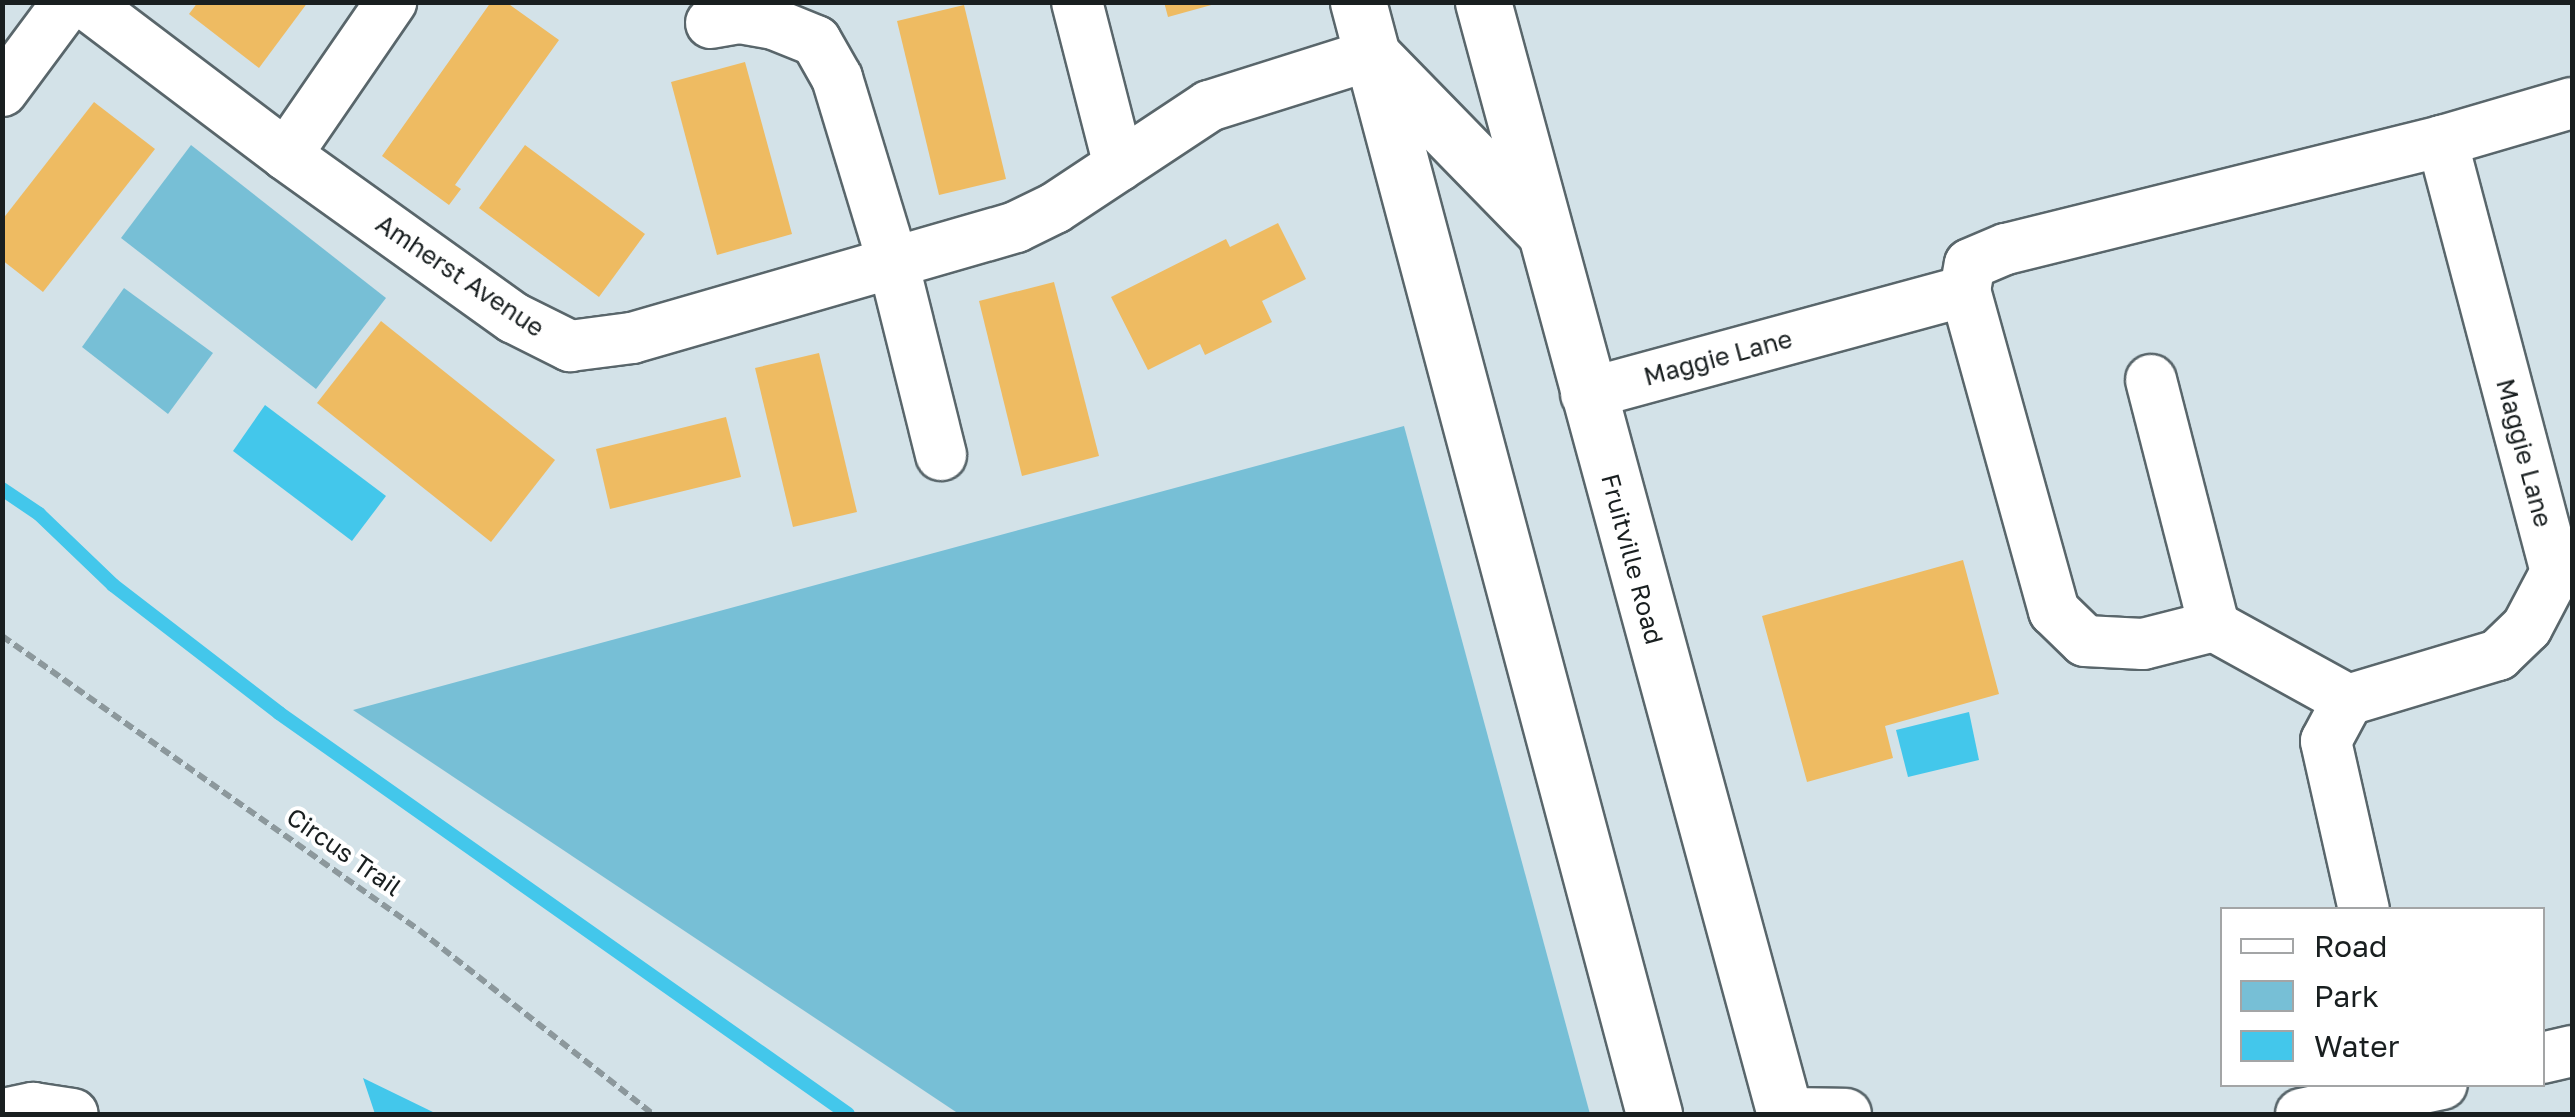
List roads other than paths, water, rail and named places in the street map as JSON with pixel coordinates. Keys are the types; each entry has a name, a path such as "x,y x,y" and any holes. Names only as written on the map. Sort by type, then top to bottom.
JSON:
{"main road":[{"path":"1358,2 1654,1114"},
{"name":"Fruitville Road","path":"1483,2 1784,1114"},
{"path":"1372,54 1543,230"}],"street":[{"path":"2,91 68,2"},
{"name":"Amherst Avenue","path":"84,2 286,155 514,318 570,346 632,338 1016,227 1055,208 1209,106 1372,54"},
{"path":"286,155 391,2"},
{"path":"1077,2 1119,166"},
{"path":"711,23 739,18 774,24 816,41 837,78 894,262 941,455"},
{"path":"2363,907 2326,742 2348,700 2214,626 2143,644 2085,640 2054,611 1965,290 1970,264 2006,249 2442,141 2572,103"},
{"name":"Maggie Lane","path":"2348,700 2498,655 2527,627 2556,572 2442,141"},
{"name":"Maggie Lane","path":"1586,394 1965,290"},
{"path":"2151,380 2214,626"},
{"path":"2545,1057 2572,1050"},
{"path":"2302,1114 2420,1087"},
{"path":"4,1114 33,1108 74,1114"},
{"path":"1784,1114 1846,1114"}],"water":[{"path":"265,405 386,496 352,541 233,451"},
{"path":"1969,712 1979,760 1908,777 1896,730"},
{"path":"363,1078 437,1114 375,1114"}],"waterway":[{"path":"2,489 39,514 113,585 279,713 848,1114"}]}
